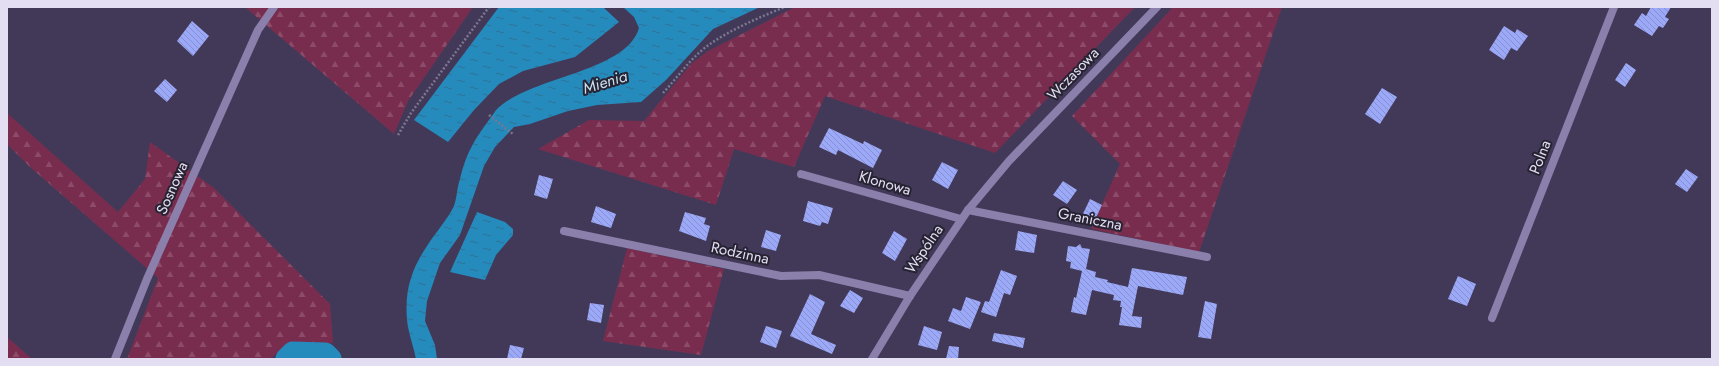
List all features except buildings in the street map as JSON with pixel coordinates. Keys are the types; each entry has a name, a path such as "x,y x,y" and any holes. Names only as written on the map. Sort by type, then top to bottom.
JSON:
{"street":[{"name":"Sosnowa","path":"115,359 147,279 258,30 274,7"},
{"name":"Wczasowa","path":"1009,161 1157,7"},
{"name":"Polna","path":"1492,318 1614,7"},
{"name":"Wspólna","path":"872,359 910,296 961,219 1009,161"},
{"name":"Klonowa","path":"801,174 961,219"},
{"name":"Graniczna","path":"968,210 1207,257"},
{"name":"Rodzinna","path":"564,230 781,276 819,274 910,296"}],"path":[{"path":"398,136 411,113 489,7"},
{"path":"662,93 690,62 710,45 732,32 785,7"},
{"path":"489,115 513,134"}],"green space":[{"path":"245,7 473,7 408,101 394,134"},
{"path":"795,7 1135,7 995,153 825,96 794,167 734,149 716,205 538,149 589,120 644,121 691,64 708,51"},
{"path":"1173,7 1282,7 1199,252 1091,229 1120,164 1072,116"},
{"path":"7,113 118,212 145,179 150,142 214,188 330,304 333,343 283,348 270,359 127,359 158,278 30,167 7,144"},
{"path":"627,248 724,269 701,355 603,341"},
{"path":"7,337 32,359 7,359"}],"water":[{"path":"499,7 603,7 619,22 575,57 523,71 499,84 474,110 448,142 414,120"},
{"name":"Mienia","path":"623,7 760,7 713,29 666,80 641,102 597,105 568,111 530,124 514,127 495,147 484,166 460,235 440,263 427,301 425,321 435,345 437,359 416,359 409,331 406,308 409,284 421,256 454,206 462,170 475,141 497,109 514,97 533,88 598,64 616,55 631,43 639,28 634,17"},
{"path":"477,212 505,222 513,229 513,235 496,255 485,280 450,272"}],"waterway":[{"path":"287,359 293,353 325,354 330,359"}]}
